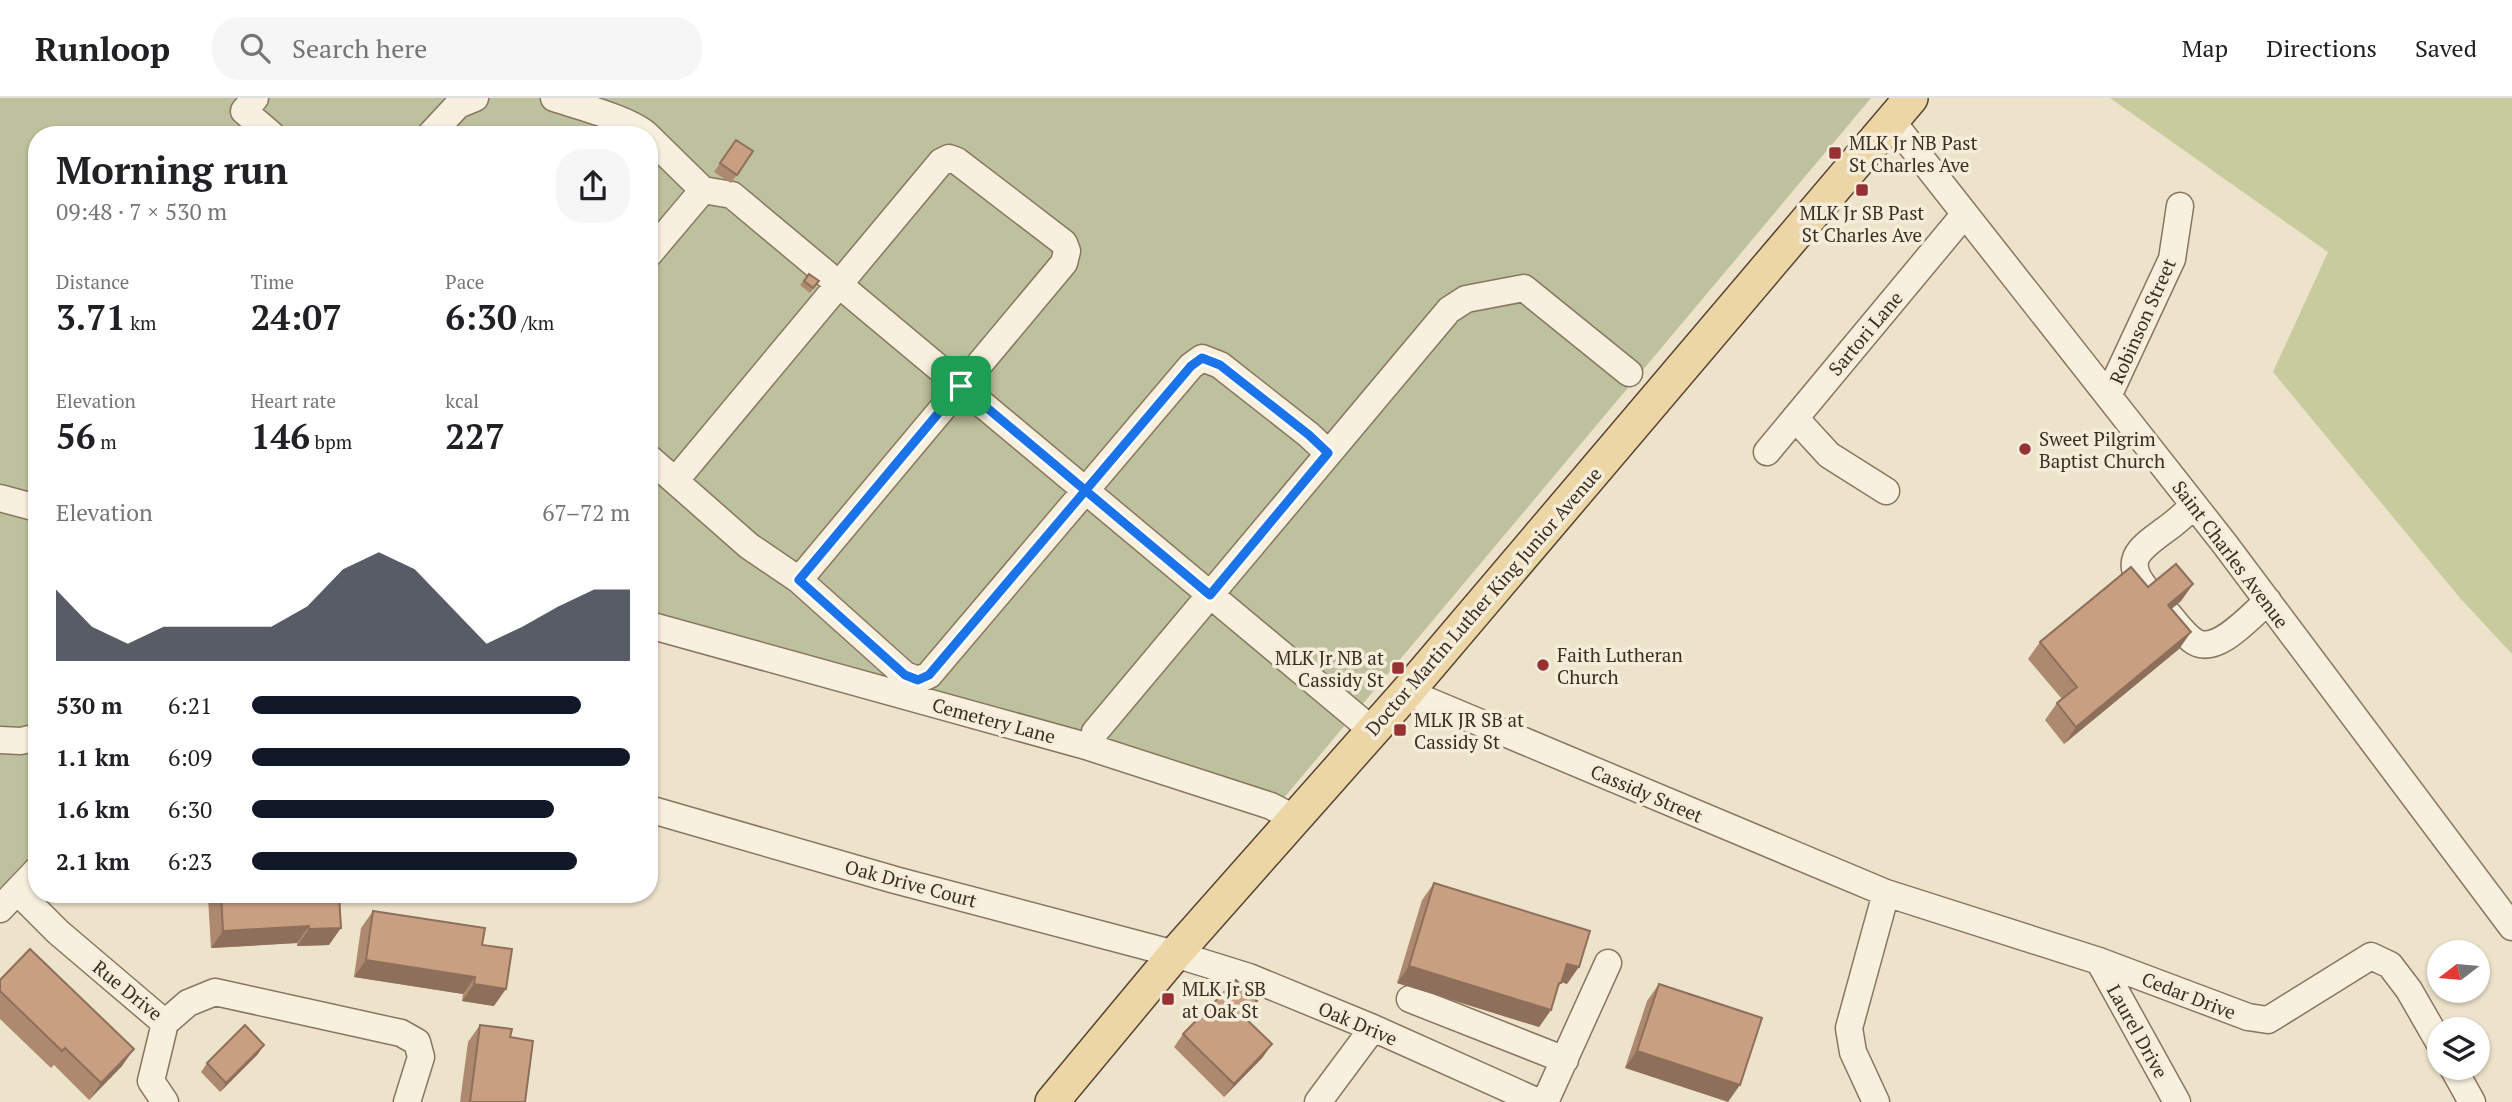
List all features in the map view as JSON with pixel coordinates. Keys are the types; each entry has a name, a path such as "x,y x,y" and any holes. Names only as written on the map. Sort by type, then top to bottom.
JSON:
{"main road":[{"name":"Doctor Martin Luther King Junior Avenue","path":"1052,1102 1175,954 1407,692 1901,109"}],"street":[{"path":"438,126 458,105 475,98"},
{"path":"554,98 632,126"},
{"path":"242,102 264,126"},
{"name":"Saint Charles Avenue","path":"1901,109 1964,215 2109,394 2268,601 2512,928"},
{"path":"658,146 703,190 732,195 1372,730"},
{"path":"676,481 941,162 949,158 957,161 1064,243 1067,251 1064,263 799,580"},
{"path":"658,243 703,190"},
{"name":"Robinson Street","path":"2109,394 2172,259 2180,206"},
{"name":"Sartori Lane","path":"1767,452 1964,215"},
{"path":"1095,732 1449,310 1466,299 1525,278 1629,373"},
{"path":"658,466 749,546 799,580 905,675 918,680 929,675 1191,366 1202,358 1220,365 1328,453"},
{"path":"1795,418 1829,455 1886,491"},
{"path":"0,498 28,506"},
{"path":"2148,591 2137,572 2135,564 2138,552 2194,505"},
{"path":"2168,614 2195,642 2210,645 2225,639 2268,601"},
{"name":"Cemetery Lane","path":"658,627 1086,746 1271,806 1294,818"},
{"name":"Cassidy Street","path":"1407,692 1886,893"},
{"path":"0,740 28,739"},
{"name":"Oak Drive Court","path":"658,812 895,880 1175,954"},
{"path":"8,900 28,879"},
{"path":"1876,1102 1853,1052 1849,1028 1886,893"},
{"name":"Cedar Drive","path":"1886,893 2099,961 2248,1017 2268,1020 2371,956 2390,965 2409,990 2427,1021"},
{"name":"Rue Drive","path":"8,900 58,932 164,1023 188,1003 215,992 401,1033 417,1042 421,1057 407,1102"},
{"name":"Oak Drive","path":"1175,954 1249,977 1373,1028 1538,1102"},
{"name":"Laurel Drive","path":"2099,961 2176,1102"},
{"path":"1545,1102 1608,963"},
{"path":"1410,999 1565,1060"},
{"path":"164,1023 151,1081 165,1102"},
{"path":"1318,1102 1373,1028"},
{"path":"2459,1080 2472,1102"}],"green space":[{"path":"0,98 1871,98 1283,799 658,618 658,126 28,126 28,858 0,888"},
{"path":"2110,98 2512,98 2512,654 2460,598 2273,372 2328,252"}],"building":[{"path":"736,140 753,151 737,175 720,163"},
{"path":"809,274 819,281 813,288 804,281"},
{"path":"2176,564 2193,584 2168,605 2191,632 2076,727 2057,703 2077,687 2040,642 2131,567 2148,587"},
{"path":"1434,883 1590,931 1579,967 1567,964 1551,1010 1409,966"},
{"path":"221,903 340,903 341,928 309,929 309,926 223,931"},
{"path":"373,911 485,928 482,945 512,949 506,989 474,984 475,977 366,960"},
{"path":"30,949 134,1049 101,1083 65,1048 62,1051 0,991 0,980"},
{"path":"1236,980 1257,1001 1243,1016 1272,1044 1234,1084 1183,1034"},
{"path":"1659,984 1762,1018 1740,1085 1637,1051"},
{"path":"245,1025 264,1045 226,1083 207,1063"},
{"path":"480,1025 512,1029 510,1037 533,1041 525,1102 470,1102"}],"place":[{"name":"MLK Jr NB Past St Charles Ave","path":"1835,153"},
{"name":"MLK Jr SB Past St Charles Ave","path":"1862,190"},
{"name":"Sweet Pilgrim Baptist Church","path":"2025,449"},
{"name":"Faith Lutheran Church","path":"1543,665"},
{"name":"MLK Jr NB at Cassidy St","path":"1398,668"},
{"name":"MLK JR SB at Cassidy St","path":"1400,730"},
{"name":"MLK Jr SB at Oak St","path":"1168,999"}],"route":[{"path":"961,386 799,580 905,675 918,680 929,675 1086,491 1191,366 1202,358 1220,365 1328,453 1210,595 1086,491 961,386"}]}
